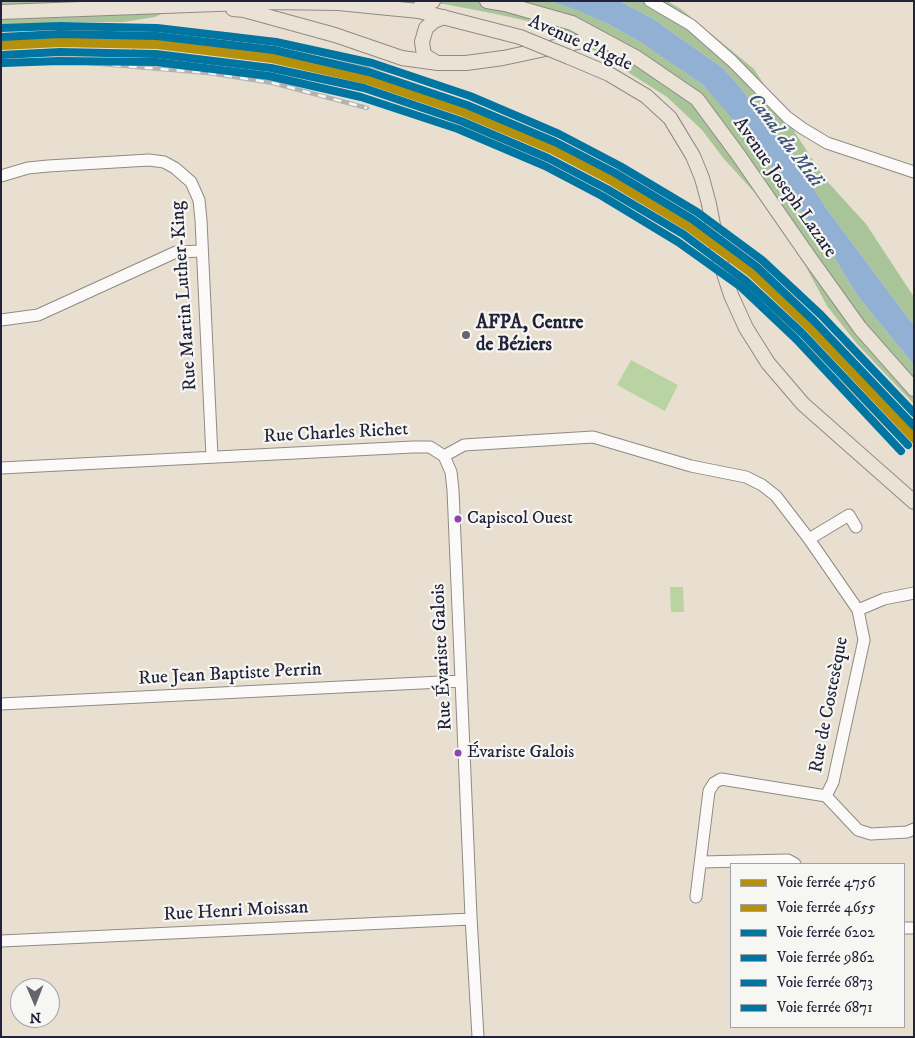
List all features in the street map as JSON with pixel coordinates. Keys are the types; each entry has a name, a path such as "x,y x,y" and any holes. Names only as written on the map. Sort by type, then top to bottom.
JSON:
{"main road":[{"path":"419,11 422,3 433,1"},
{"name":"Avenue Joseph Lazare","path":"487,1 505,4 572,23 637,58 696,99 737,153 860,328 914,389"},
{"name":"Avenue d'Agde","path":"179,5 272,2 338,3 419,11 520,37 609,74 646,96 670,118 693,156 702,178 720,261 731,294 746,328 768,363 804,404 914,502"},
{"path":"1,12 179,5 244,10 335,35 402,58 438,63 466,63 503,58 598,38"},
{"path":"438,63 424,55 422,42 426,28 434,21 444,17"}],"street":[{"path":"650,1 691,25 732,61 787,117 802,128 827,143 914,172"},
{"name":"Rue Martin Luther-King","path":"1,176 28,168 149,160 164,162 183,173 196,191 201,220 212,457"},
{"path":"1,320 38,315 176,252 202,251"},
{"name":"Rue de Costesèque","path":"444,456 464,445 593,437 691,466 746,477 762,485 776,496 858,610 864,640 833,782 826,796"},
{"name":"Rue Charles Richet","path":"1,468 430,447 444,456"},
{"name":"Rue Évariste Galois","path":"444,456 451,472 453,490 478,1037"},
{"path":"808,540 849,515 856,527"},
{"path":"858,610 884,599 914,592"},
{"name":"Rue Jean Baptiste Perrin","path":"1,704 461,681"},
{"path":"696,897 709,791 714,782 721,779 826,796 858,830 871,834 907,832 914,829"},
{"path":"701,862 788,860 793,863"},
{"name":"Rue Henri Moissan","path":"1,941 472,919"}],"green space":[{"path":"1,1 551,1 576,9 639,41 669,61 702,84 730,115 773,170 834,257 857,295 914,365 914,404 857,344 827,306 805,265 755,193 724,159 702,130 667,97 574,38 536,23 444,4 179,5 155,17 124,22 57,22 1,29"},
{"path":"619,1 667,1 681,9 754,69 825,179 866,224 914,297 914,326 826,208 793,157 724,69 652,18"},
{"path":"631,360 678,385 665,411 617,385"},
{"path":"670,587 683,587 684,612 671,612"}],"water":[{"path":"551,1 619,1 652,18 724,69 793,157 826,208 914,326 914,365 857,295 834,257 773,170 744,132 702,84 639,41 608,24"}],"waterway":[{"path":"134,50 134,56"}],"railway":[{"path":"69,28 161,28 233,35 297,47 410,76 536,122 630,171 736,239 797,290 914,413"},
{"path":"1,65 37,62 77,62 209,73 273,83 367,108"}],"rail line":[{"name":"6871","path":"1,28 60,26 157,28 276,42 372,63 470,96 559,134 620,166 697,212 762,260 821,315 914,413"},
{"name":"9862","path":"1,37 60,34 157,36 274,50 369,72 467,105 555,142 615,173 692,219 757,267 814,321 914,426"},
{"name":"4756","path":"1,41 64,39 157,41 224,47 282,56 388,81 497,119 548,142 621,179 674,211 737,255 794,306 914,432"},
{"name":"4655","path":"1,46 60,43 157,45 272,59 366,80 464,113 552,150 611,181 688,227 752,274 808,327 914,439"},
{"name":"6202","path":"1,55 60,52 156,54 271,68 364,88 461,121 548,158 607,189 683,234 746,281 802,333 908,445"},
{"name":"6873","path":"2,63 60,61 156,62 269,76 361,97 458,129 545,166 602,196 678,242 741,287 796,339 901,451"}],"place":[{"name":"AFPA, Centre de Béziers","path":"466,335"},
{"name":"Capiscol Ouest","path":"458,519"},
{"name":"Évariste Galois","path":"458,753"}],"water label":[{"name":"Canal du Midi","path":"784,141"}]}
